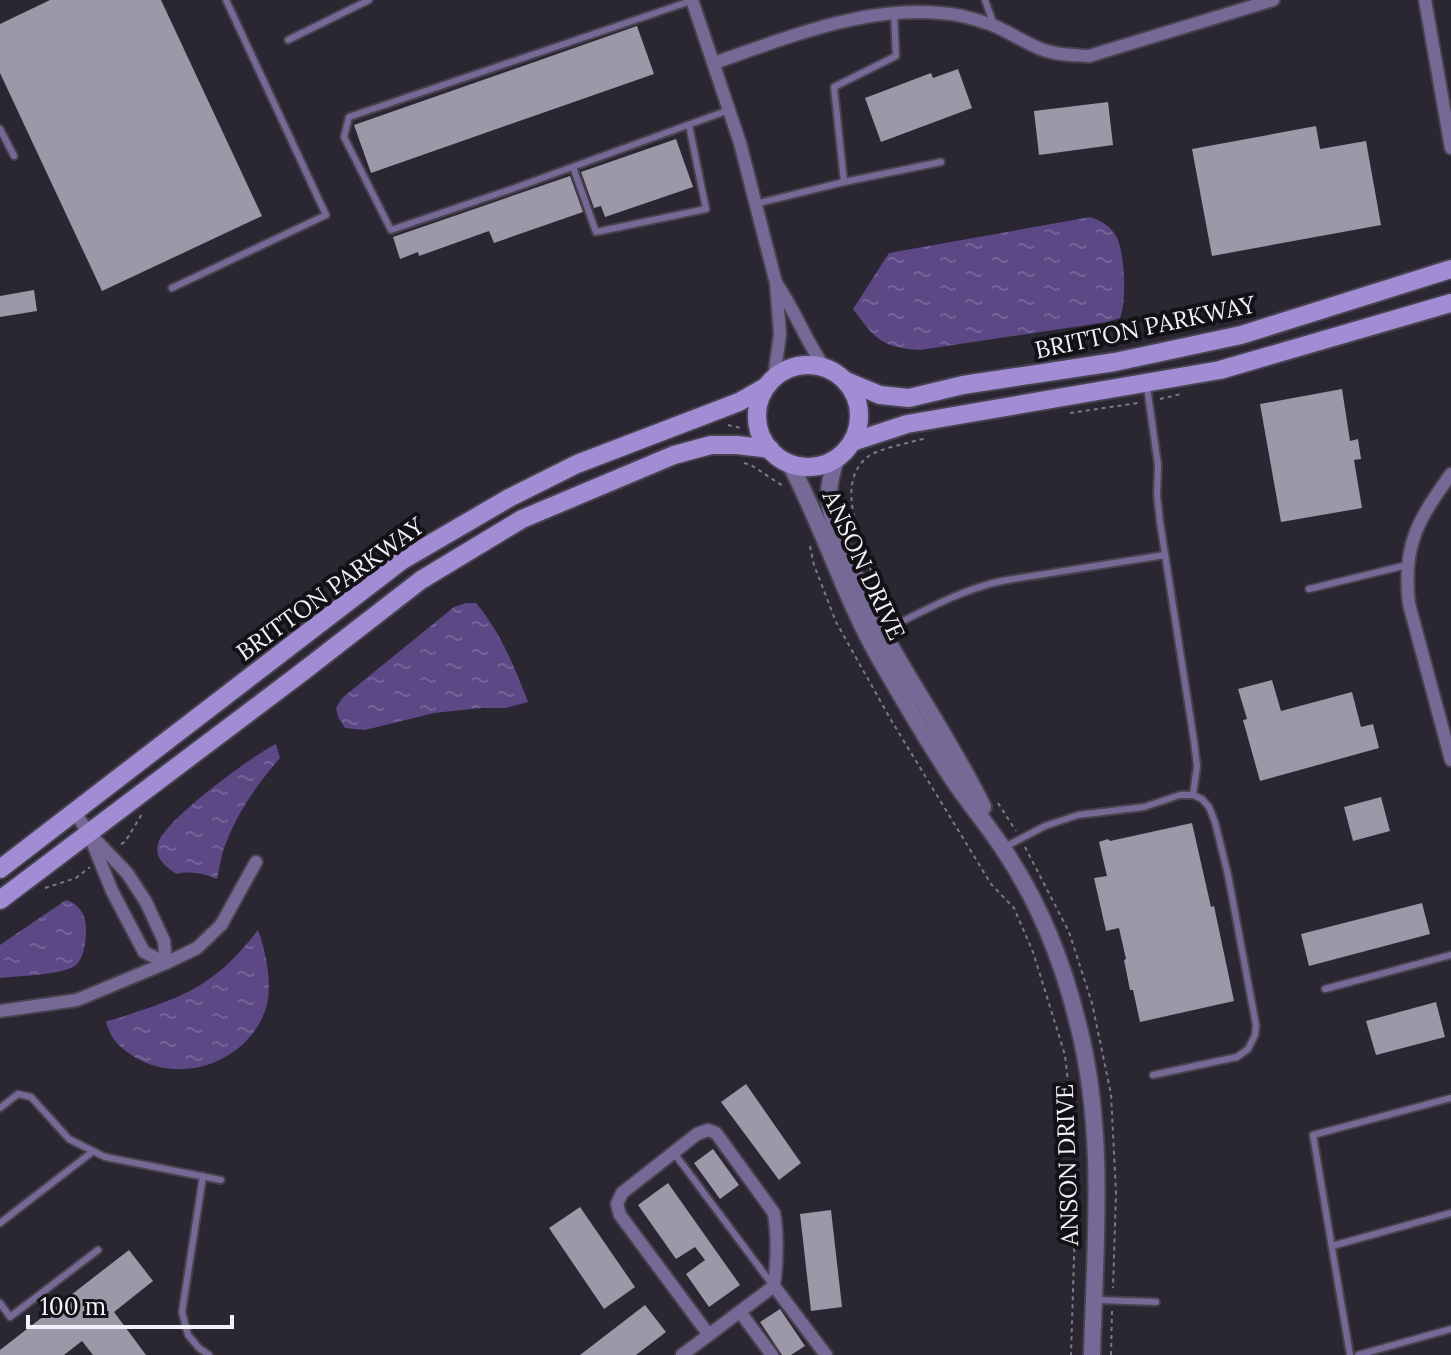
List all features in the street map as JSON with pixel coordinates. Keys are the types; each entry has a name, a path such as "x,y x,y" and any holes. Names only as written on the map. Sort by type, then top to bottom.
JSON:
{"main road":[{"name":"BRITTON PARKWAY","path":"846,381 880,395 909,398 963,385 1115,362 1241,335 1451,269"},
{"path":"852,442 907,424 1148,392 1451,303"},
{"path":"805,365 820,366 846,381 855,395 859,410 858,427 852,442 842,454 828,463 813,467 797,466 782,460 770,449 761,435 757,418 759,401 770,382 790,368 805,365"},
{"name":"BRITTON PARKWAY","path":"0,869 401,561 509,498 577,464 739,402 770,382"},
{"name":"BRITTON PARKWAY","path":"0,900 421,580 522,519 674,455 711,445 770,449"}],"street":[{"path":"692,0 740,143 776,283 780,334 770,382"},
{"path":"714,63 840,19 926,6 994,25 1042,49 1065,55 1089,56 1273,0"},
{"path":"1425,0 1451,148"},
{"path":"776,283 825,368"},
{"name":"ANSON DRIVE","path":"837,457 831,474 830,503 838,536 859,587 965,770 1003,848 1031,896 1056,953 1078,1023 1091,1093 1095,1147 1092,1355"},
{"name":"ANSON DRIVE","path":"789,462 871,644 952,777 1003,848"},
{"path":"1451,474 1416,528 1407,565 1409,604 1451,760"},
{"path":"75,813 104,856 112,891 144,952 166,963"},
{"path":"104,856 127,873 146,902 164,941 166,963"},
{"path":"0,1011 77,1000 197,948 221,925 256,862"},
{"path":"709,1335 620,1215 617,1204 622,1193 697,1134 708,1130 720,1138 774,1213 777,1228 774,1286 826,1355"},
{"path":"682,1355 774,1286"},
{"path":"740,1312 772,1355"}],"lane":[{"path":"172,288 326,215 226,0"},
{"path":"288,40 369,0"},
{"path":"692,0 349,117 344,137 391,230 729,110"},
{"path":"985,0 994,25"},
{"path":"844,182 834,87 896,56 894,10"},
{"path":"573,167 596,232 706,209 689,125"},
{"path":"0,129 14,156"},
{"path":"755,204 941,162"},
{"path":"1148,392 1158,465 1157,495 1197,766 1193,795"},
{"path":"882,631 981,586 1165,555"},
{"path":"1309,589 1407,565"},
{"path":"1003,848 1060,819 1078,815 1144,807 1180,795 1193,795 1209,807 1228,875 1251,993 1255,1035 1248,1049 1237,1057 1153,1075"},
{"path":"1325,989 1451,955"},
{"path":"0,1108 18,1094 31,1097 69,1139 92,1152 221,1180"},
{"path":"1350,1355 1313,1135 1451,1098"},
{"path":"0,1223 92,1152"},
{"path":"674,1153 774,1286"},
{"path":"203,1176 182,1312 188,1335 209,1355"},
{"path":"1332,1246 1451,1213"},
{"path":"0,1303 10,1317 98,1250"},
{"path":"1093,1300 1156,1302"},
{"path":"1358,1355 1451,1329"}],"path":[{"path":"1067,414 1148,392 1189,392"},
{"path":"723,425 741,427 740,432"},
{"path":"873,579 853,515 851,488 858,469 876,453 934,436"},
{"path":"743,463 782,484"},
{"path":"809,538 814,565 836,622 891,720 991,884 1014,908 1033,952 1065,1055 1077,1162 1071,1355"},
{"path":"997,801 1069,932 1092,1003 1108,1078 1116,1193 1111,1355"},
{"path":"37,890 76,878 125,842 146,808"}],"water":[{"path":"1090,217 1108,226 1119,243 1124,289 1120,318 920,350 896,347 880,340 853,309 889,253"},
{"path":"476,603 500,638 528,702 505,708 434,713 365,730 345,728 336,708 342,698 454,607"},
{"path":"276,744 280,758 236,820 224,847 217,879 197,873 176,874 165,865 159,858 158,844 175,820 230,774"},
{"path":"66,900 78,907 85,919 85,943 79,962 62,971 0,978 0,945"},
{"path":"258,930 268,969 268,999 257,1027 244,1043 227,1056 209,1064 189,1069 169,1069 149,1064 130,1054 115,1040 106,1021 174,998 204,983 231,961"}],"building":[{"path":"50,0 161,0 262,216 102,291 0,73 0,24"},
{"path":"637,26 654,74 371,173 354,125"},
{"path":"958,69 972,108 881,142 865,98 931,73 933,78"},
{"path":"1108,102 1113,145 1039,155 1034,111"},
{"path":"1316,126 1320,149 1366,141 1381,225 1212,256 1192,149"},
{"path":"676,139 693,187 605,217 601,206 594,208 581,172"},
{"path":"570,176 583,212 494,243 489,231 419,256 418,252 400,259 393,237"},
{"path":"34,290 37,311 0,317 0,296"},
{"path":"1342,389 1350,441 1358,439 1361,459 1354,460 1362,508 1281,522 1260,404"},
{"path":"1272,680 1281,711 1352,692 1361,727 1373,724 1379,748 1260,781 1238,689"},
{"path":"1381,797 1390,831 1353,841 1344,807"},
{"path":"1192,823 1234,1001 1140,1022 1133,990 1130,990 1119,928 1106,931 1094,878 1107,876 1099,842"},
{"path":"1422,903 1430,934 1309,966 1301,934"},
{"path":"1436,1002 1445,1037 1376,1055 1366,1021"},
{"path":"746,1084 801,1163 779,1180 721,1102"},
{"path":"713,1149 739,1185 720,1199 694,1163"},
{"path":"668,1183 740,1285 709,1307 686,1274 705,1260 695,1247 676,1259 638,1205"},
{"path":"580,1207 635,1287 604,1309 549,1228"},
{"path":"831,1210 842,1307 811,1311 800,1214"},
{"path":"129,1250 153,1281 114,1312 146,1355 93,1355 82,1341 64,1355 0,1355 0,1350"},
{"path":"645,1305 666,1332 636,1355 580,1355"},
{"path":"780,1309 805,1346 791,1355 782,1355 760,1322"}]}
